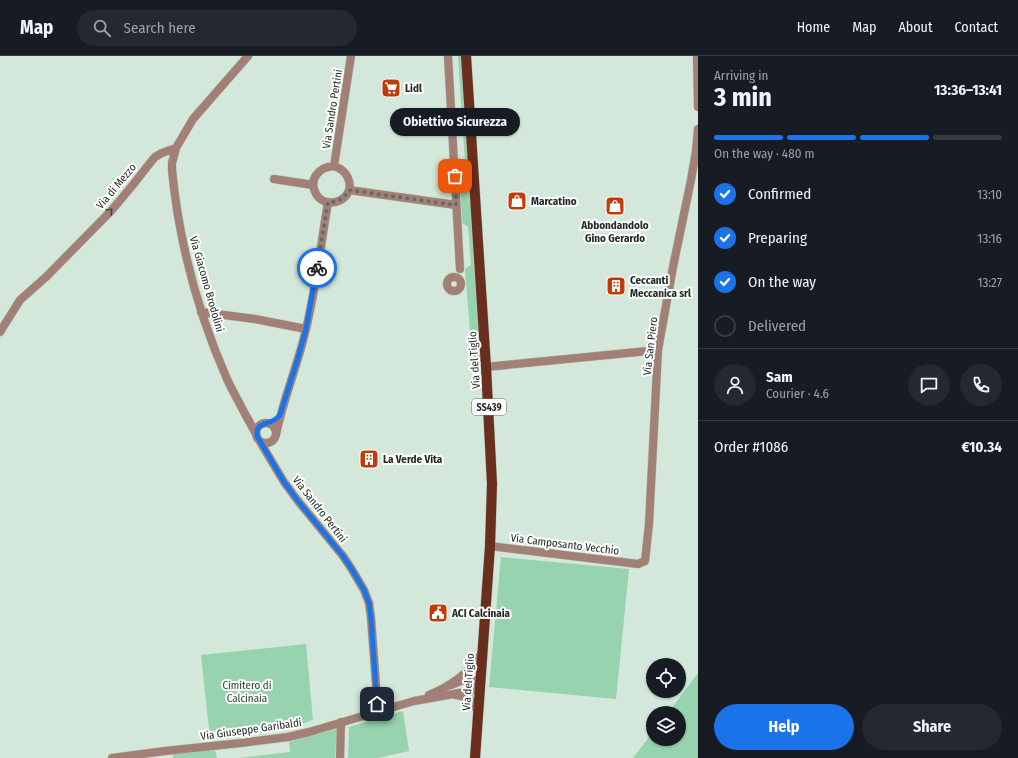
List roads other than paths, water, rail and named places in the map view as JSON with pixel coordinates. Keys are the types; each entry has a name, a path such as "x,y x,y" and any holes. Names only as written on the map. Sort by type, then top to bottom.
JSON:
{"main road":[{"name":"Via del Tiglio","path":"466,56 492,484 490,546 475,758"}],"street":[{"path":"176,148 193,119 248,56"},
{"name":"Via Sandro Pertini","path":"334,166 351,56"},
{"path":"448,56 461,282 461,286 458,290 450,290 447,282 460,270"},
{"path":"697,56 698,107"},
{"name":"Via San Piero","path":"638,564 645,561 649,516 658,350 691,180 698,129"},
{"name":"Via di Mezzo","path":"0,332 20,300 46,277 111,211 150,163 162,153 176,148"},
{"name":"Via Giacomo Brodolini","path":"176,148 172,163 172,170 178,217 201,312 227,379 258,438"},
{"path":"334,166 346,173 350,182 349,190 343,198 335,202 328,202 318,196 313,185 318,172 327,167 334,166"},
{"path":"274,179 313,185"},
{"path":"349,190 456,205"},
{"path":"271,458 270,450 306,329 328,202"},
{"path":"453,277 458,278 461,282"},
{"path":"201,312 255,319 306,329"},
{"path":"486,367 658,350"},
{"path":"248,420 256,424 264,423 272,421 280,415"},
{"path":"264,423 269,423 275,428 275,437 272,441 266,443 261,441 258,438 257,428 264,423"},
{"name":"Via Sandro Pertini","path":"258,438 293,495 343,556 364,590 369,603 371,618 378,712"},
{"name":"Via Camposanto Vecchio","path":"490,546 638,564"},
{"path":"451,685 466,672 482,653"},
{"path":"469,679 481,684 471,691 449,694 414,702 460,680 469,679"},
{"path":"449,694 461,696 471,700 474,703 478,713"},
{"name":"Via Giuseppe Garibaldi","path":"112,758 166,754 288,737 414,702"},
{"path":"340,758 341,722"}],"place":[{"name":"Lidl","path":"391,88"},
{"name":"Obiettivo Sicurezza","path":"455,176"},
{"name":"Marcatino","path":"517,201"},
{"name":"Abbondandolo Gino Gerardo","path":"615,206"},
{"name":"Ceccanti Meccanica srl","path":"616,286"},
{"name":"La Verde Vita","path":"369,459"},
{"name":"ACI Calcinaia","path":"438,613"}],"park label":[{"name":"Cimitero di Calcinaia","path":"247,691"}]}
